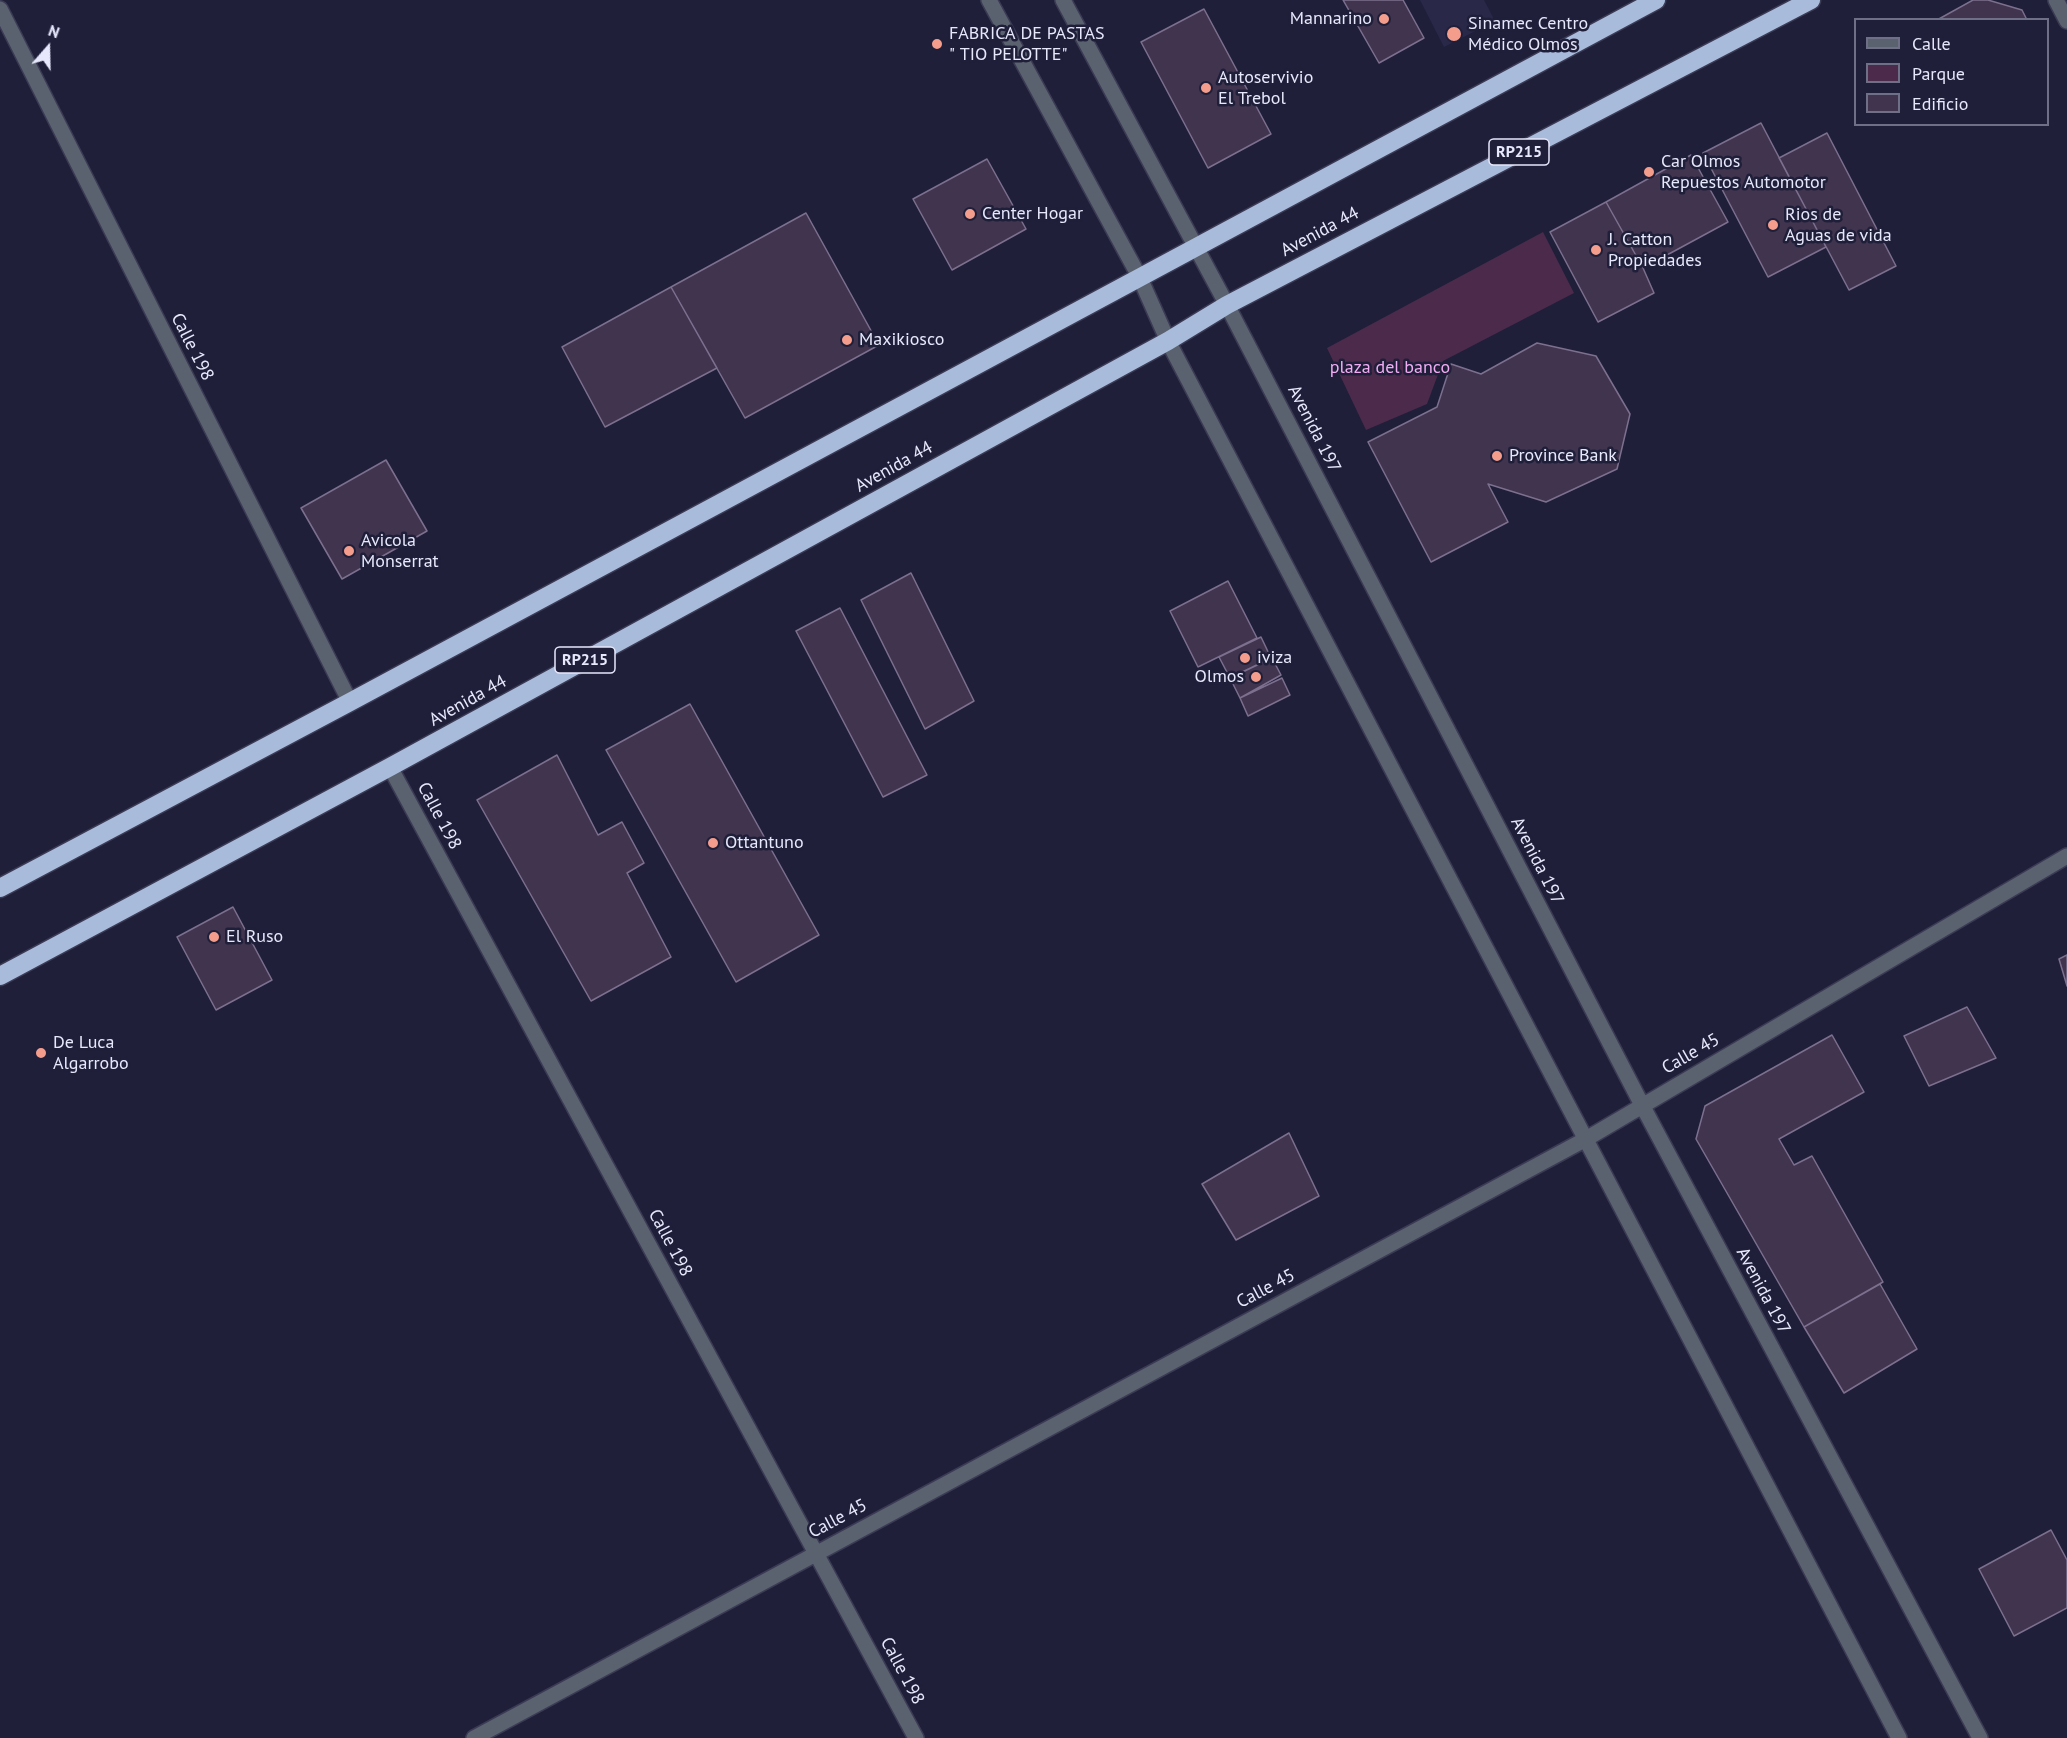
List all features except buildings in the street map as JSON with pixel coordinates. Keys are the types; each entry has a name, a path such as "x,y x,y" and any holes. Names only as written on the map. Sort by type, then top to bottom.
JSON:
{"highway":[{"path":"0,888 1656,0"},
{"name":"Avenida 44","path":"0,976 390,767 1168,341 1227,304 1810,0"}],"street":[{"path":"989,0 1140,278 1168,341 1899,1738"},
{"name":"Avenida 197","path":"1063,0 1227,304 1642,1105 1980,1738"},
{"path":"2056,0 2067,21"},
{"name":"Calle 198","path":"0,9 350,702"},
{"name":"Calle 198","path":"390,767 916,1738"},
{"name":"Calle 45","path":"474,1738 1586,1139 2067,856"}],"shaded area":[{"name":"Sinamec Centro Médico Olmos","path":"1420,0 1484,0 1495,21 1444,47"}],"green space":[{"name":"plaza del banco","path":"1543,232 1574,293 1443,361 1427,404 1366,430 1327,348"}],"place":[{"name":"Mannarino","path":"1384,19"},
{"name":"Sinamec Centro Médico Olmos","path":"1454,34"},
{"name":"FABRICA DE PASTAS \" TIO PELOTTE\"","path":"937,44"},
{"name":"Autoservivio El Trebol","path":"1206,88"},
{"name":"Car Olmos Repuestos Automotor","path":"1649,172"},
{"name":"Center Hogar","path":"970,214"},
{"name":"Rios de Aguas de vida","path":"1773,225"},
{"name":"J. Catton Propiedades","path":"1596,250"},
{"name":"Maxikiosco","path":"847,340"},
{"name":"Province Bank","path":"1497,456"},
{"name":"Avicola Monserrat","path":"349,551"},
{"name":"iviza","path":"1245,658"},
{"name":"Olmos","path":"1256,677"},
{"name":"Ottantuno","path":"713,843"},
{"name":"El Ruso","path":"214,937"},
{"name":"De Luca Algarrobo","path":"41,1053"}]}
